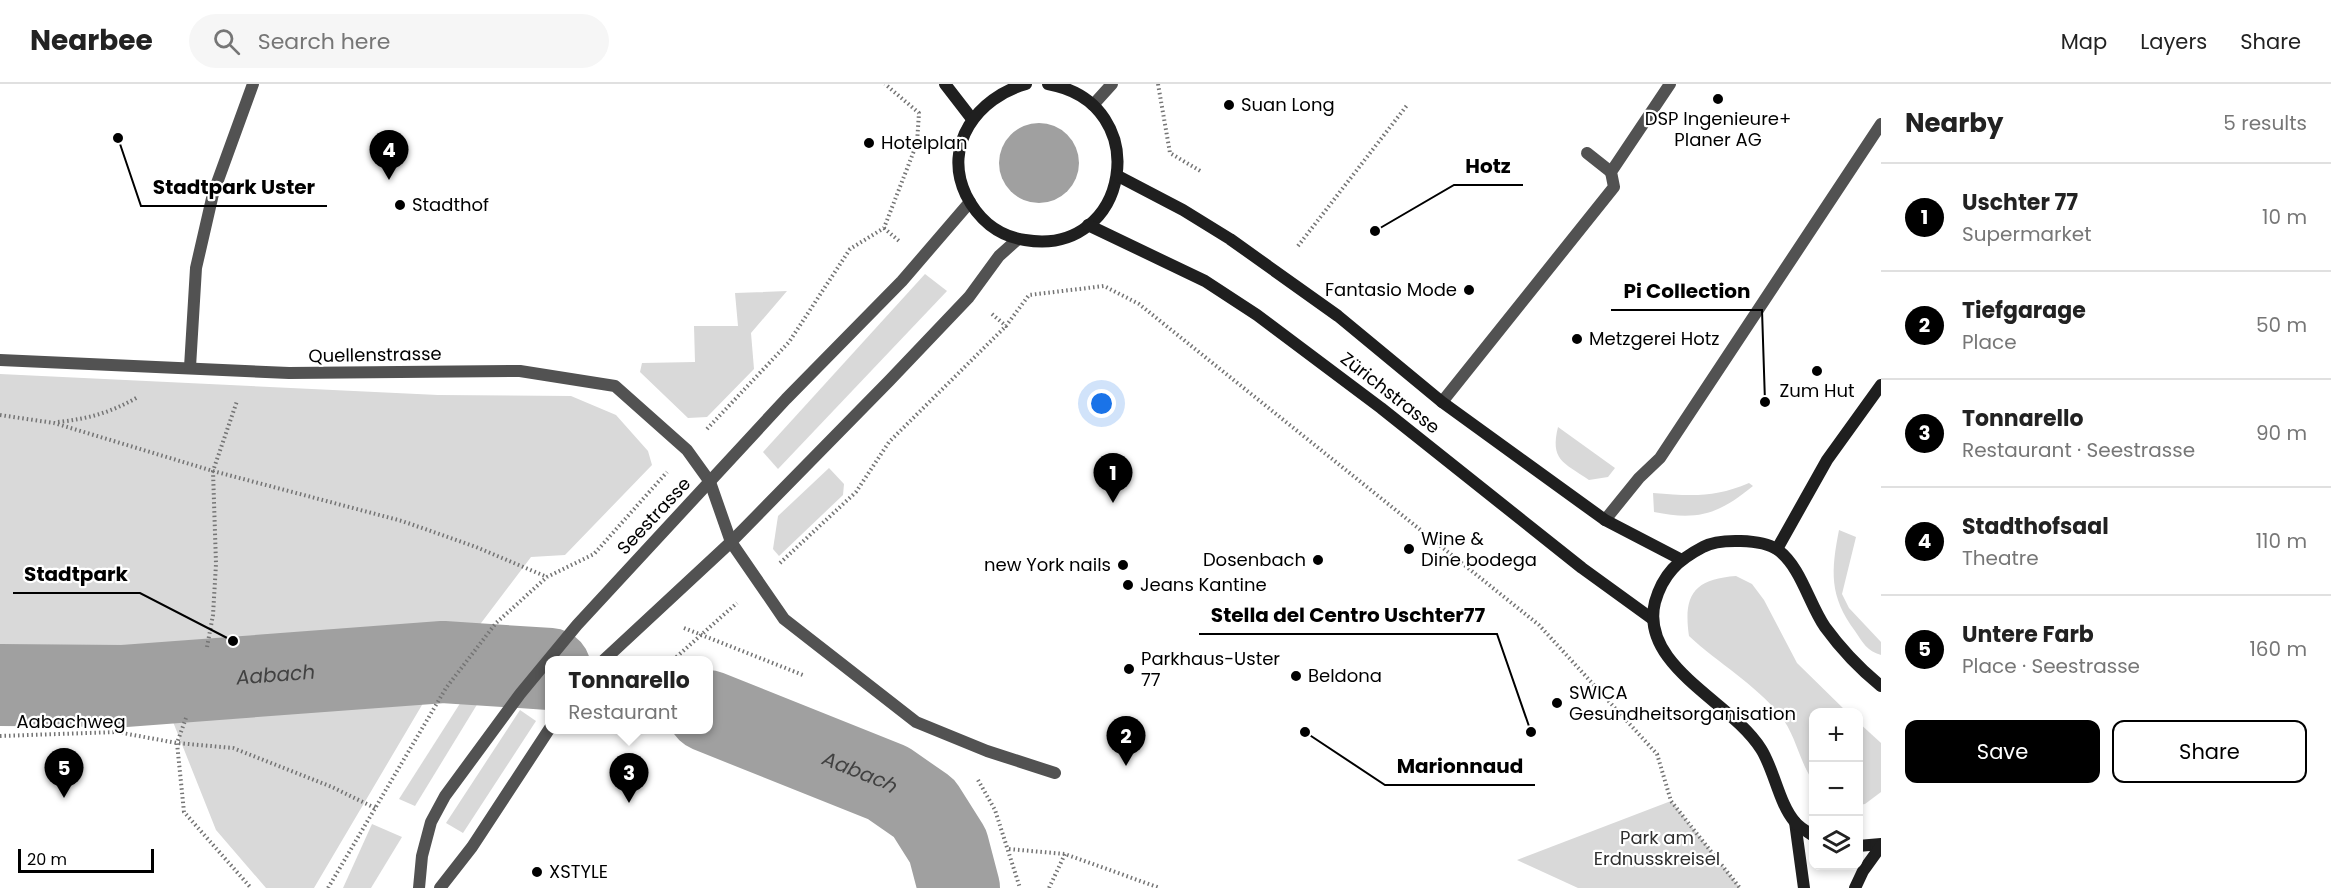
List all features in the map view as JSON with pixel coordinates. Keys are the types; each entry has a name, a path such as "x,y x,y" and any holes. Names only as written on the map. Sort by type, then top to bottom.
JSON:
{"main road":[{"path":"945,84 972,119"},
{"path":"1026,84 996,96 972,119 963,139 959,161 962,182 970,202 990,225 1018,239 1036,242 1054,241 1072,235 1088,225 1102,212 1112,195 1118,176 1117,144 1112,130 1093,105 1071,90 1048,84"},
{"name":"Zürichstrasse","path":"1118,176 1183,210 1230,239 1338,316 1442,402 1605,520 1680,559"},
{"name":"Zürichstrasse","path":"1088,225 1205,281 1257,315 1381,408 1582,568 1651,618"},
{"path":"1777,549 1827,460 1881,385"},
{"path":"1804,888 1795,822 1761,749 1737,720 1676,669 1658,644 1651,618 1660,582 1680,559 1707,544 1738,540 1777,549 1791,563 1825,626 1850,659 1881,686"},
{"path":"1795,822 1809,832"},
{"path":"1863,846 1881,845"},
{"path":"1855,888 1863,871 1881,845"}],"street":[{"path":"190,367 196,268 213,194 253,84"},
{"path":"1093,105 1112,84"},
{"path":"1611,172 1670,84"},
{"path":"1605,520 1639,478 1660,458 1881,124"},
{"path":"1442,402 1614,188 1611,172 1587,153"},
{"name":"Seestrasse","path":"552,656 786,399 902,281 970,202"},
{"path":"608,656 731,542 969,297 999,256 1018,239"},
{"name":"Quellenstrasse","path":"0,360 190,367 247,372 520,371 615,386 687,450 710,482 731,542 784,619 916,722 987,751 1055,773"},
{"name":"Seestrasse","path":"419,888 422,856 431,822 445,796 520,694 545,664"},
{"path":"440,888 472,847 545,734"}],"path":[{"path":"328,888 446,688 496,623 547,577 594,554 687,450 789,342 850,249 884,228 917,143 919,113 885,84"},
{"path":"1158,84 1170,153 1202,172"},
{"path":"1298,246 1408,104"},
{"path":"677,656 856,492 889,442 1006,326 1029,295 1104,286 1139,304 1539,625 1657,754 1671,801 1740,888"},
{"path":"969,297 1006,326"},
{"path":"207,647 213,615 216,564 213,471 247,372"},
{"path":"54,423 90,418 120,408 140,396"},
{"path":"0,415 54,423 213,471 402,521 547,577"},
{"path":"186,718 177,743 184,812 251,888"},
{"name":"Aabachweg","path":"0,736 117,732 177,743 232,748 332,787 375,808"},
{"path":"995,810 1010,849 1020,888"},
{"path":"1010,849 1065,854 1160,888"},
{"path":"1049,888 1065,854"}],"green space":[{"path":"925,274 947,291 778,469 763,452"},
{"path":"787,291 751,333 754,369 707,417 688,418 640,372 642,363 695,362 694,326 738,326 735,293"},
{"path":"0,374 438,395 571,396 616,415 648,451 652,465 565,555 531,557 432,688 314,888 266,888 216,830 148,659 0,660"},
{"path":"1558,427 1615,468 1608,477 1589,480 1561,459 1556,447"},
{"path":"829,468 844,484 843,495 779,556 773,549 778,516"},
{"path":"1749,483 1753,486 1741,496 1707,513 1683,516 1654,512 1653,493 1713,494"},
{"path":"1839,530 1856,537 1842,594 1849,608 1881,642 1881,655 1863,643 1840,606 1834,583 1834,558"},
{"path":"1736,576 1752,584 1764,600 1797,663 1843,708 1809,708 1809,774 1790,731 1780,715 1759,693 1689,636 1688,610 1694,592 1701,585"},
{"path":"466,694 481,698 415,806 399,799"},
{"path":"520,710 536,721 463,833 446,823"},
{"path":"1863,727 1881,743 1881,792 1863,804"},
{"name":"Park am Erdnusskreisel","path":"1671,801 1740,888 1578,888 1517,860"},
{"path":"372,824 402,837 371,888 343,888"}],"shaded area":[{"path":"1031,123 1047,123 1068,134 1079,155 1079,171 1068,192 1047,203 1031,203 1017,197 1005,185 999,171 999,155 1005,141 1017,129"}],"waterway":[{"name":"Aabach","path":"0,685 124,686 443,662 545,669"},
{"name":"Aabach","path":"713,713 888,783 924,808 948,846 959,888"}],"place":[{"name":"DSP Ingenieure+ Planer AG","path":"1718,99"},
{"name":"Suan Long","path":"1229,105"},
{"name":"Stadtpark Uster","path":"118,138"},
{"name":"Hotelplan","path":"869,143"},
{"name":"Stadthofsaal","path":"389,180"},
{"name":"Stadthof","path":"400,205"},
{"name":"Hotz","path":"1375,231"},
{"name":"Fantasio Mode","path":"1469,290"},
{"name":"Metzgerei Hotz","path":"1577,339"},
{"name":"Zum Hut","path":"1817,371"},
{"name":"Pi Collection","path":"1765,402"},
{"name":"Uschter 77","path":"1113,503"},
{"name":"Wine & Dine bodega","path":"1409,549"},
{"name":"Dosenbach","path":"1318,560"},
{"name":"new York nails","path":"1123,565"},
{"name":"Jeans Kantine","path":"1128,585"},
{"name":"Stadtpark","path":"233,641"},
{"name":"Parkhaus-Uster 77","path":"1129,669"},
{"name":"Beldona","path":"1296,676"},
{"name":"SWICA Gesundheitsorganisation","path":"1557,703"},
{"name":"Marionnaud","path":"1305,732"},
{"name":"Stella del Centro Uschter77","path":"1531,732"},
{"name":"Tiefgarage","path":"1126,766"},
{"name":"Untere Farb","path":"64,798"},
{"name":"Tonnarello","path":"629,803"},
{"name":"XSTYLE","path":"537,872"}]}
